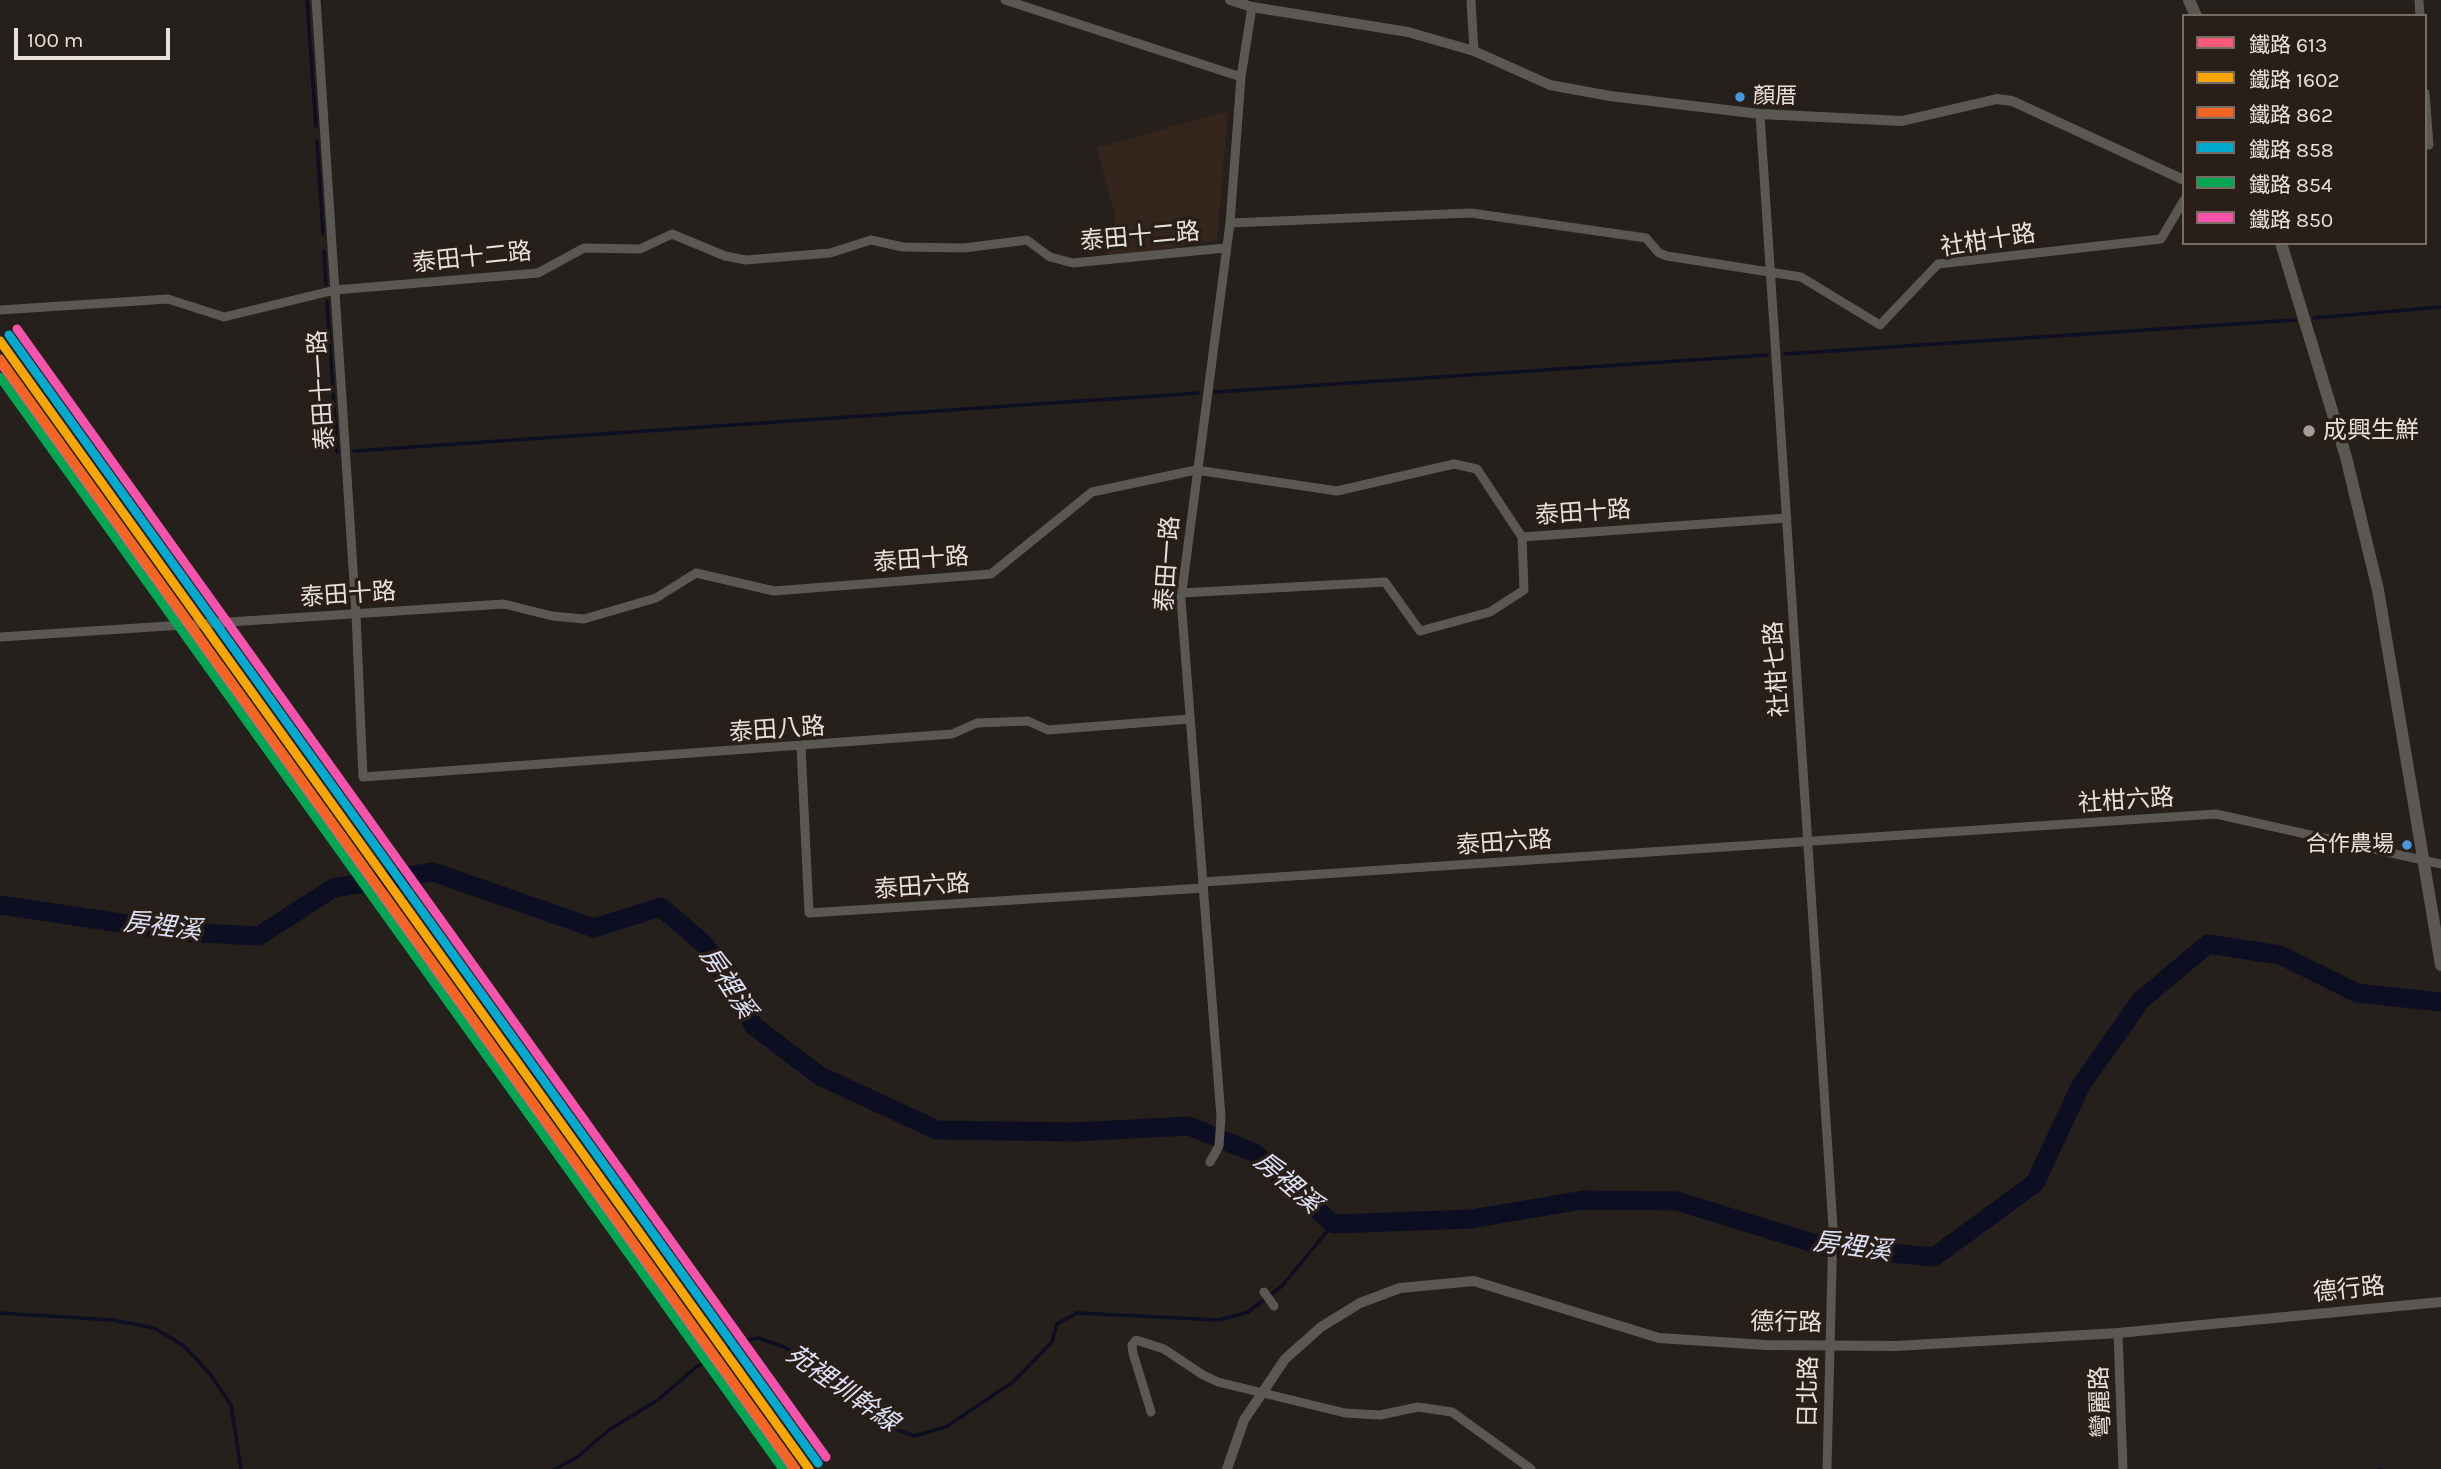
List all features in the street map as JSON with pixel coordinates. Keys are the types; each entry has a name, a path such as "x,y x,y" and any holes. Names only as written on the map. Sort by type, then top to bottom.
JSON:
{"main road":[{"path":"2282,245 2346,457 2378,590 2441,965"}],"street":[{"name":"泰田十一路","path":"316,0 356,614 363,777"},
{"path":"1005,0 1241,77"},
{"path":"1230,0 1252,7 1408,32 1474,51 1550,85 1760,114 1902,121 1997,99 2012,101 2182,179"},
{"path":"1471,0 1474,51"},
{"name":"泰田一路","path":"1210,1162 1219,1146 1222,1127 1181,593 1230,223 1241,77 1252,7"},
{"name":"社柑七路","path":"1760,114 1832,1221"},
{"path":"2427,146 2441,144"},
{"name":"社柑十路","path":"1771,273 1801,277 1881,325 1938,264 2161,239 2182,203"},
{"name":"泰田十二路","path":"1230,223 1471,213 1646,238 1659,253 1667,256 1771,273"},
{"name":"泰田十二路","path":"0,310 168,299 224,317 335,290 538,273 584,248 640,249 672,234 725,256 746,260 830,253 871,240 903,247 964,248 1027,240 1050,257 1073,263 1225,248"},
{"name":"泰田十路","path":"0,637 504,604 552,616 584,619 656,598 696,573 774,591 991,575 1093,492 1196,470 1337,491 1454,464 1477,469 1522,537 1787,518"},
{"path":"1181,593 1385,582 1420,631 1490,612 1524,590 1522,537"},
{"name":"泰田八路","path":"363,777 952,734 977,723 1028,721 1048,730 1190,719"},
{"name":"泰田六路","path":"801,747 809,913 1808,843"},
{"name":"社柑六路","path":"1808,843 2216,814 2441,864"},
{"name":"日北路","path":"1827,1469 1832,1221"},
{"name":"德行路","path":"1227,1469 1244,1420 1284,1359 1321,1327 1360,1303 1401,1288 1474,1281 1659,1338 1766,1345 1896,1346 2118,1334 2441,1302"},
{"path":"1264,1292 1274,1306"},
{"name":"彎麗路","path":"2118,1334 2123,1469"},
{"path":"1151,1412 1133,1353 1132,1345 1136,1340 1164,1349 1210,1379 1261,1392 1362,1415 1418,1407 1452,1412 1531,1469"}],"shaded area":[{"path":"1228,111 1217,240 1107,258 1115,215 1097,148"}],"waterway":[{"path":"307,0 316,126"},
{"path":"317,141 323,234"},
{"path":"324,251 326,284"},
{"path":"327,301 337,452"},
{"path":"2314,318 2441,307"},
{"path":"1785,354 2295,320"},
{"path":"1215,392 1767,355"},
{"path":"354,451 1198,393"},
{"name":"房裡溪","path":"0,905 181,932 259,936 333,888 433,872 594,928 661,907 705,945 754,1026 820,1076 937,1130 1074,1132 1189,1126 1255,1153 1333,1224 1471,1219 1583,1200 1677,1201 1826,1247 1934,1257 2035,1183 2081,1085 2141,1000 2208,944 2280,955 2357,993 2441,1002"},
{"name":"苑裡圳幹線","path":"555,1469 576,1458 609,1430 659,1399 695,1368 739,1342 758,1338 784,1347 825,1372 887,1424 900,1431 914,1436 946,1427 1013,1382 1052,1342 1057,1324 1077,1313 1219,1320 1248,1312 1282,1286 1333,1224"},
{"name":"苑裡圳幹線","path":"0,1313 113,1320 154,1328 184,1346 210,1374 231,1405 241,1469"}],"rail line":[{"name":"850","path":"17,329 826,1457"},
{"name":"858","path":"9,335 818,1463"},
{"name":"1602","path":"0,341 809,1469"},
{"name":"862","path":"0,359 796,1469"},
{"name":"613","path":"0,362 789,1469"},
{"name":"854","path":"0,377 783,1469"}],"place":[{"name":"顏厝","path":"1740,97"},
{"name":"成興生鮮","path":"2309,431"},
{"name":"合作農場","path":"2407,845"}]}
